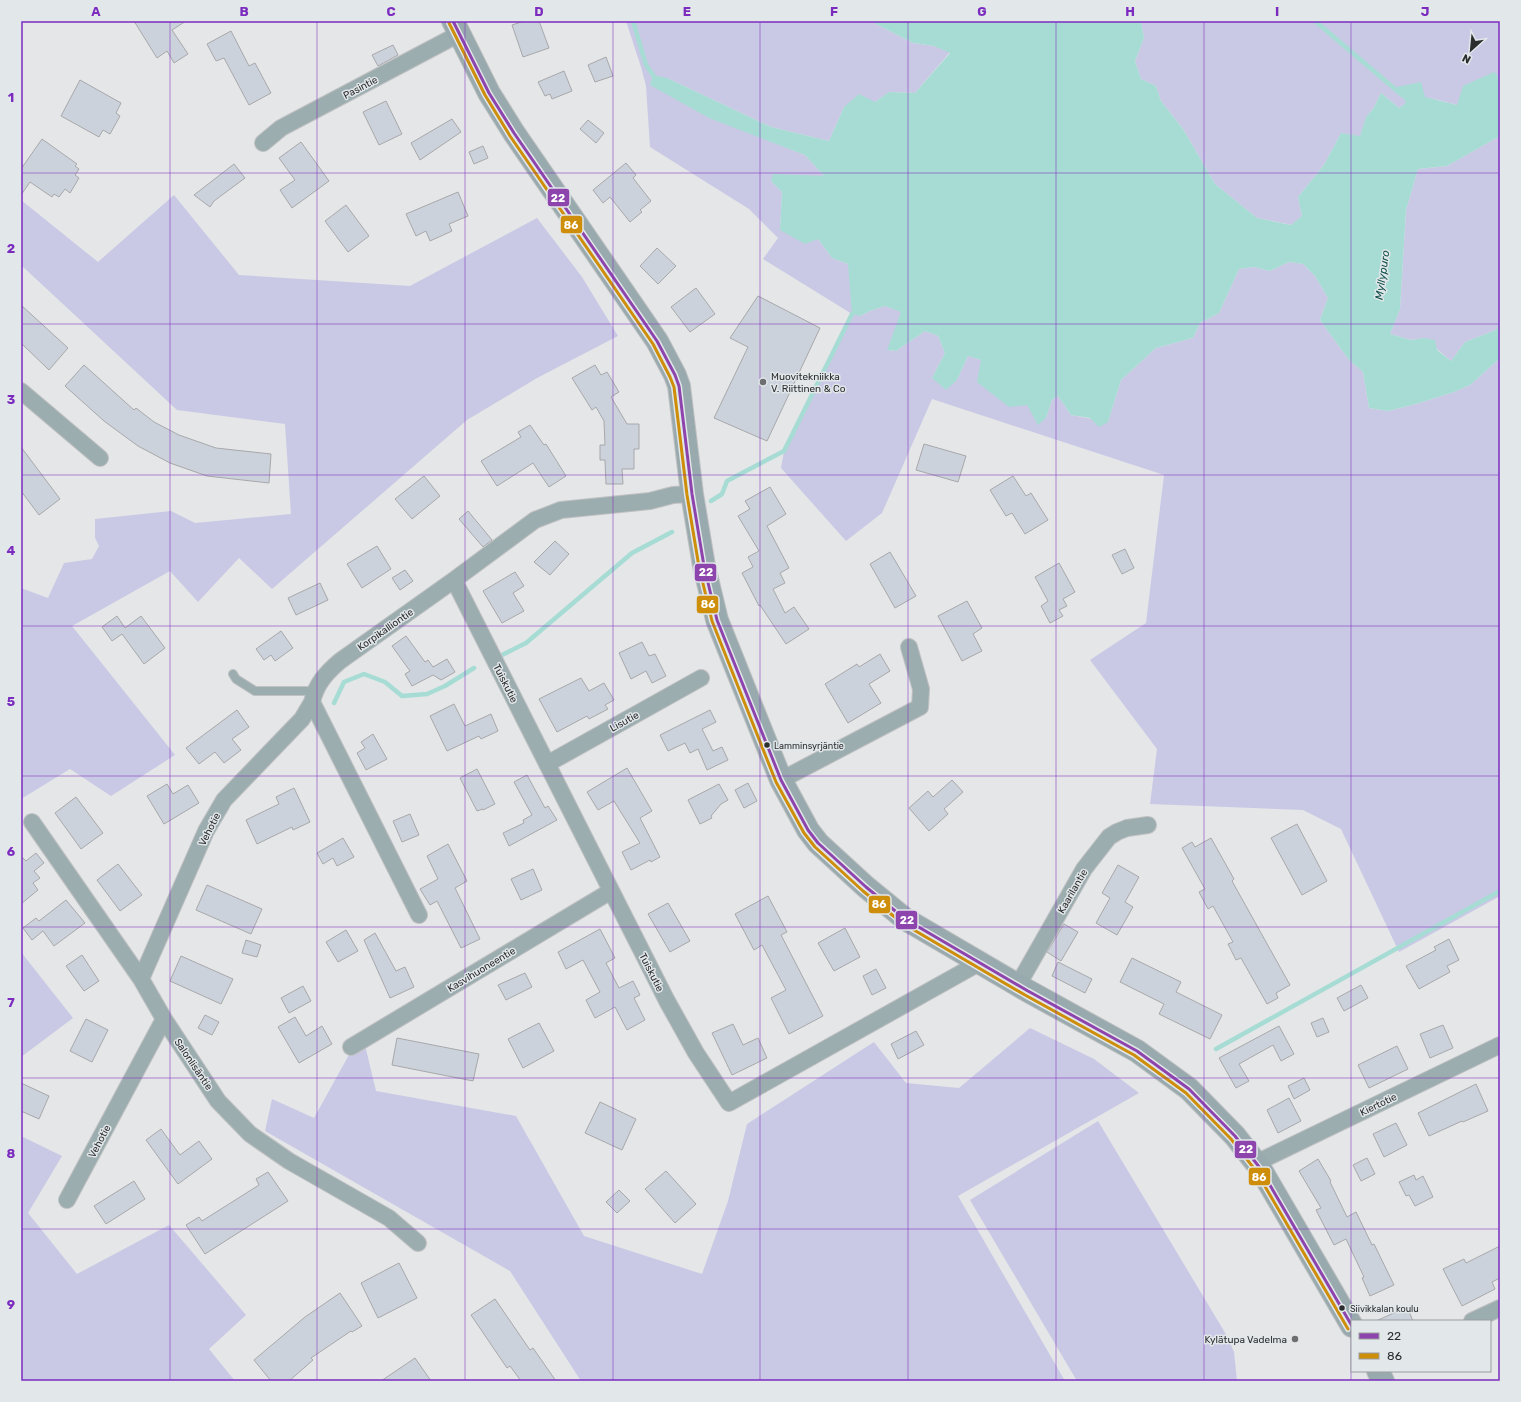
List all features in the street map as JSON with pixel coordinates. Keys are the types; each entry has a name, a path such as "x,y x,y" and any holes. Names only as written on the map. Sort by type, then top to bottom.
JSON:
{"main road":[{"path":"456,28 489,92 514,133 657,341 670,364 679,386 692,494 704,566 717,620 781,780 808,830 829,854 905,919 979,963 1137,1051 1183,1085 1221,1121 1256,1163 1351,1324"},
{"path":"1378,1372 1383,1381"}],"street":[{"name":"Pasintie","path":"263,143 281,128 456,28"},
{"path":"21,391 100,458"},
{"name":"Korpikalliontie","path":"313,696 325,674 340,660 454,580 535,520 561,510 650,501 692,494"},
{"name":"Tuiskutie","path":"454,580 667,1001 692,1047 729,1103 979,963"},
{"path":"781,780 920,707 921,689 909,647"},
{"name":"Lisutie","path":"547,764 701,678"},
{"path":"313,696 419,915"},
{"name":"Vehotie","path":"141,979 206,831 224,800 302,719 313,696"},
{"name":"Salonlisäntie","path":"32,822 141,979 164,1019 218,1101 250,1134 289,1161 389,1218 418,1243"},
{"name":"Kaarilantie","path":"1018,985 1084,869 1109,837 1127,828 1148,825"},
{"name":"Kasvihuoneentie","path":"351,1047 611,890"},
{"name":"Vehotie","path":"67,1200 164,1019"},
{"name":"Kiertotie","path":"1256,1163 1500,1044"},
{"path":"1474,1320 1500,1308"}],"lane":[{"path":"233,674 236,680 255,691 313,696"}],"shaded area":[{"path":"626,21 875,21 874,23 913,43 934,46 950,52 915,93 889,92 875,102 844,107 829,141 771,127 667,78 762,138 805,155 824,176 771,181 782,192 780,230 818,239 832,258 848,264 860,316 885,306 902,312 888,350 896,351 925,331 938,336 945,353 932,378 957,380 968,356 981,360 1027,405 1046,418 1052,400 1058,396 1071,415 1108,422 1121,380 1156,348 1193,338 1200,323 1219,313 1239,269 1254,267 1270,271 1289,262 1303,264 1315,276 1328,298 1320,320 1349,360 1363,372 1369,408 1388,411 1454,392 1470,385 1498,360 1500,361 1500,896 1399,952 1341,829 1303,810 1150,804 1157,749 1090,660 1146,623 1164,475 932,399 882,513 846,541 781,468 784,451 852,314 763,259 778,238 749,209 650,147 646,86"},
{"path":"1141,21 1500,21 1500,78 1494,73 1457,105 1434,99 1421,98 1407,103 1399,108 1381,93 1373,109 1366,117 1360,137 1341,133 1324,165 1298,197 1302,216 1292,225 1257,218 1215,184 1183,129 1161,101 1156,86 1141,79 1135,61 1144,38"},
{"path":"1500,136 1500,323 1496,330 1465,342 1451,361 1424,338 1411,340 1390,334 1400,309 1406,210 1418,169 1447,166"},
{"path":"174,195 239,275 410,286 537,218 582,277 618,336 537,378 467,420 272,589 239,558 198,602 170,571 72,626 175,755 111,796 70,769 21,799 21,588 48,598 64,563 92,559 99,546 95,538 95,519 171,511 195,523 291,514 285,424 177,410 21,265 21,200 98,262"},
{"path":"21,952 73,1018 21,1057"},
{"path":"1030,1028 1094,1059 1139,1093 958,1196 1065,1381 581,1381 510,1271 265,1131 272,1099 314,1118 350,1053 365,1045 376,1091 516,1116 584,1236 702,1274 728,1201 747,1124 874,1042 906,1083 959,1088"},
{"path":"1098,1121 1227,1336 1234,1352 1237,1381 1077,1381 970,1200"},
{"path":"21,1136 62,1156 28,1213 77,1274 169,1225 246,1315 209,1349 235,1381 21,1381"}],"water":[{"name":"Myllypuro","path":"875,21 1141,21 1144,38 1135,61 1141,79 1156,86 1161,101 1183,129 1215,184 1257,218 1291,225 1302,216 1298,197 1324,165 1341,133 1360,136 1366,117 1373,109 1381,93 1399,108 1406,103 1397,87 1421,82 1425,97 1457,105 1463,86 1494,72 1500,78 1500,136 1447,166 1418,169 1406,210 1400,309 1390,334 1411,340 1424,338 1435,340 1437,350 1451,361 1465,342 1496,330 1500,322 1500,361 1498,360 1470,385 1454,392 1388,411 1369,408 1363,372 1349,360 1320,320 1328,298 1315,276 1303,264 1289,262 1270,271 1254,267 1239,269 1219,313 1200,323 1193,338 1156,348 1121,380 1108,422 1099,427 1090,418 1071,415 1058,396 1052,400 1046,418 1038,425 1027,405 1009,407 977,382 981,360 968,356 957,380 946,390 932,378 945,353 938,336 925,331 896,351 887,350 901,312 885,306 860,316 852,314 848,264 832,258 818,239 805,244 780,230 782,192 771,181 773,174 824,176 805,155 709,118 650,85 653,75 667,78 771,127 829,141 844,107 859,94 875,102 889,92 915,93 950,53 934,46 913,43 874,23"}],"building":[{"path":"134,21 186,21 172,30 188,54 174,63 167,51 157,58"},
{"path":"524,21 539,21 549,48 523,57 512,25"},
{"path":"231,31 249,66 255,63 271,93 249,105 224,58 216,61 207,44"},
{"path":"393,45 398,55 378,66 372,55"},
{"path":"606,57 613,76 595,82 588,65"},
{"path":"564,71 572,91 552,99 550,94 545,96 538,82"},
{"path":"80,80 121,103 116,113 120,116 110,134 103,130 99,137 61,116"},
{"path":"386,101 402,134 379,145 363,112"},
{"path":"452,119 461,132 420,160 411,143"},
{"path":"588,120 604,133 596,143 580,129"},
{"path":"42,139 77,164 75,166 79,169 75,175 79,178 70,193 65,189 59,197 54,194 52,197 30,182 21,195 21,169"},
{"path":"301,142 329,181 292,208 280,190 295,180 279,158"},
{"path":"483,146 488,158 474,164 469,152"},
{"path":"626,163 636,175 633,178 651,201 640,210 642,212 630,222 610,197 603,203 593,190"},
{"path":"234,164 245,178 214,201 210,207 194,195"},
{"path":"458,192 468,216 449,224 452,231 430,241 426,231 416,236 406,214"},
{"path":"346,205 369,236 348,252 325,221"},
{"path":"657,248 676,266 658,284 640,266"},
{"path":"696,288 715,314 690,332 671,307"},
{"name":"Muovitekniikka V. Riittinen & Co","path":"758,296 820,328 767,441 714,418 748,347 730,338"},
{"path":"21,305 68,348 49,370 21,343"},
{"path":"84,365 134,410 136,408 154,422 179,435 216,448 271,454 269,483 207,476 170,463 138,446 104,421 65,386"},
{"path":"595,365 601,375 607,372 619,392 611,397 627,424 639,424 639,449 634,449 634,469 622,469 623,484 606,484 605,460 600,460 600,445 605,445 604,421 596,407 592,410 572,378"},
{"path":"530,425 544,445 546,444 566,476 549,487 533,463 497,486 481,461 521,437 518,432"},
{"path":"924,444 966,456 958,482 916,470"},
{"path":"21,447 60,499 39,515 21,491"},
{"path":"424,476 440,496 412,519 395,499"},
{"path":"1013,476 1026,496 1031,493 1048,520 1025,534 1012,513 1006,516 990,490"},
{"path":"770,487 786,514 767,526 789,568 780,573 785,583 773,589 785,613 794,607 809,629 786,644 760,605 759,606 742,573 753,567 748,557 759,551 738,516 750,509 745,501"},
{"path":"468,511 492,540 483,547 459,519"},
{"path":"555,541 569,554 550,575 534,562"},
{"path":"377,546 391,569 362,588 347,564"},
{"path":"1125,549 1134,568 1122,574 1112,555"},
{"path":"890,552 916,596 895,608 870,564"},
{"path":"1059,563 1075,592 1063,599 1067,606 1059,610 1063,616 1050,623 1041,606 1048,601 1035,577"},
{"path":"405,570 413,581 400,590 392,578"},
{"path":"515,572 524,586 513,593 524,611 502,623 483,591"},
{"path":"320,583 328,600 296,615 288,598"},
{"path":"967,601 982,628 973,634 982,651 962,661 938,616"},
{"path":"117,616 125,628 141,616 165,648 144,664 122,634 112,641 102,627"},
{"path":"281,631 293,648 275,661 271,655 264,660 256,649"},
{"path":"406,636 425,662 428,660 433,667 447,659 455,672 441,680 433,675 412,686 405,674 410,671 392,646"},
{"path":"642,642 649,656 655,654 666,676 652,683 646,671 631,679 619,653"},
{"path":"880,654 890,671 869,684 881,703 848,723 825,684 857,664 859,667"},
{"path":"581,678 589,691 604,683 614,700 605,705 608,709 589,719 587,716 557,732 539,699"},
{"path":"454,704 465,726 491,714 498,731 481,739 479,736 447,751 430,716"},
{"path":"237,710 249,727 232,739 241,750 224,763 215,752 199,764 186,748"},
{"path":"710,710 716,722 702,729 713,751 722,747 728,760 707,770 698,749 690,753 685,743 668,751 660,735"},
{"path":"373,734 387,759 366,770 357,753 365,748 361,742"},
{"path":"627,768 652,811 640,818 660,857 651,862 650,860 631,870 622,852 640,843 614,801 598,810 587,792"},
{"path":"477,769 495,804 483,810 477,811 460,778"},
{"path":"527,775 545,808 548,806 557,820 509,846 503,833 524,823 523,820 532,815 514,782"},
{"path":"952,780 963,792 944,809 948,814 929,831 909,808 928,791 933,797"},
{"path":"748,783 757,801 744,808 735,790"},
{"path":"167,784 173,794 188,785 199,803 164,824 147,796"},
{"path":"719,784 728,800 721,804 711,816 712,818 700,824 688,800"},
{"path":"294,788 310,822 293,830 292,827 257,844 246,820 279,804 276,797"},
{"path":"76,797 103,833 81,849 55,813"},
{"path":"410,814 419,835 402,842 393,821"},
{"path":"1297,824 1327,881 1302,895 1271,838"},
{"path":"343,838 354,857 337,866 333,858 323,864 317,853"},
{"path":"1211,838 1234,879 1232,881 1290,985 1276,993 1278,998 1267,1004 1241,958 1236,960 1228,944 1233,942 1213,906 1208,909 1199,892 1205,889 1182,848 1192,842 1195,847"},
{"path":"448,844 467,881 455,888 480,939 461,948 437,901 430,905 420,889 438,879 427,856"},
{"path":"36,853 44,863 34,871 40,878 33,883 38,890 21,904 21,856 26,861"},
{"path":"118,864 142,895 120,911 97,880"},
{"path":"1118,865 1139,877 1125,902 1133,907 1117,935 1096,923 1110,898 1102,893"},
{"path":"533,869 542,890 521,900 511,879"},
{"path":"207,885 262,909 251,934 196,910"},
{"path":"768,896 787,932 781,935 823,1016 789,1034 771,998 786,990 762,945 754,950 735,914"},
{"path":"66,900 85,923 54,946 43,931 32,940 23,928 36,918 39,921"},
{"path":"668,903 690,941 670,952 648,914"},
{"path":"1064,924 1078,932 1061,961 1047,952"},
{"path":"845,928 860,957 834,971 818,943"},
{"path":"600,929 615,958 606,963 619,988 633,981 640,995 634,998 645,1020 627,1030 615,1007 595,1018 586,1000 600,992 583,960 566,969 558,952"},
{"path":"346,930 358,951 338,962 326,942"},
{"path":"375,933 396,971 405,967 414,987 390,998 364,940"},
{"path":"1449,939 1459,960 1447,966 1450,972 1419,989 1406,966 1436,950 1434,947"},
{"path":"246,940 261,945 257,957 242,953"},
{"path":"82,955 99,981 84,991 66,966"},
{"path":"181,956 233,979 221,1004 170,981"},
{"path":"1132,958 1181,982 1176,992 1222,1015 1210,1039 1159,1014 1164,1004 1120,982"},
{"path":"1058,962 1092,979 1085,993 1052,976"},
{"path":"876,969 886,988 872,995 863,976"},
{"path":"525,973 532,987 506,1000 498,985"},
{"path":"1361,985 1368,998 1344,1011 1337,998"},
{"path":"303,986 311,1001 289,1013 281,998"},
{"path":"205,1015 219,1022 212,1035 198,1028"},
{"path":"295,1017 306,1036 322,1026 332,1044 299,1063 278,1027"},
{"path":"1323,1018 1329,1032 1317,1037 1311,1023"},
{"path":"86,1019 108,1030 92,1062 70,1051"},
{"path":"539,1023 554,1051 523,1068 508,1039"},
{"path":"733,1024 743,1045 758,1038 767,1058 732,1075 712,1033"},
{"path":"1443,1025 1453,1048 1430,1058 1420,1034"},
{"path":"1279,1026 1294,1054 1281,1061 1273,1045 1239,1064 1249,1081 1236,1088 1219,1058"},
{"path":"916,1031 924,1045 898,1059 891,1044"},
{"path":"397,1038 479,1054 473,1081 392,1065"},
{"path":"1397,1046 1408,1069 1369,1088 1358,1065"},
{"path":"1304,1078 1310,1090 1294,1099 1288,1086"},
{"path":"21,1083 49,1096 39,1119 21,1111"},
{"path":"1476,1084 1488,1111 1429,1136 1418,1113"},
{"path":"1289,1098 1301,1121 1278,1133 1267,1110"},
{"path":"600,1102 636,1119 622,1150 585,1133"},
{"path":"1396,1123 1407,1145 1384,1157 1373,1134"},
{"path":"161,1129 180,1155 199,1141 212,1159 178,1184 146,1140"},
{"path":"1367,1158 1375,1174 1361,1181 1353,1165"},
{"path":"1318,1159 1331,1181 1330,1182 1347,1217 1356,1212 1394,1285 1370,1296 1362,1278 1364,1277 1346,1239 1334,1245 1316,1210 1321,1208 1299,1171"},
{"path":"666,1171 696,1204 675,1223 645,1189"},
{"path":"268,1172 288,1201 205,1254 186,1225 199,1217 202,1221 259,1185 256,1179"},
{"path":"1414,1175 1416,1180 1423,1176 1433,1197 1415,1206 1409,1195 1406,1196 1399,1182"},
{"path":"134,1181 145,1199 106,1224 94,1206"},
{"path":"619,1190 630,1201 617,1213 606,1202"},
{"path":"1500,1246 1500,1278 1492,1282 1495,1289 1462,1306 1443,1269 1464,1259 1466,1263"},
{"path":"399,1263 417,1298 378,1318 361,1283"},
{"path":"340,1293 362,1326 352,1332 351,1331 311,1358 313,1360 289,1381 271,1381 254,1360 305,1317"},
{"path":"495,1299 530,1350 533,1348 556,1381 521,1381 510,1366 507,1368 471,1315"},
{"path":"1407,1307 1413,1320 1378,1320"},
{"path":"415,1358 431,1381 381,1381"}],"waterway":[{"path":"633,21 646,65 653,75"},
{"path":"1315,21 1402,95"},
{"path":"711,501 722,494 727,481 784,451 852,314"},
{"path":"502,655 526,643 632,553 672,532"},
{"path":"334,703 344,682 364,674 385,682 402,696 427,694 445,686 474,668"},
{"path":"1216,1049 1500,891"}],"transit line":[{"name":"22","path":"453,21 489,93 514,133 657,341 675,375 679,386 692,494 704,566 717,620 781,780 808,830 818,843 866,887 905,919 1028,991 1137,1051 1189,1089 1235,1136 1260,1168 1351,1324"},
{"name":"86","path":"449,23 485,95 510,136 653,344 670,377 674,387 687,495 699,567 712,621 776,782 804,833 815,847 863,891 902,923 1025,995 1134,1055 1186,1093 1231,1139 1256,1171 1348,1329"}],"place":[{"name":"Muovitekniikka V. Riittinen & Co","path":"763,382"},
{"name":"Lamminsyrjäntie","path":"767,745"},
{"name":"Siivikkalan koulu","path":"1342,1308"},
{"name":"Kylätupa Vadelma","path":"1295,1339"}]}
